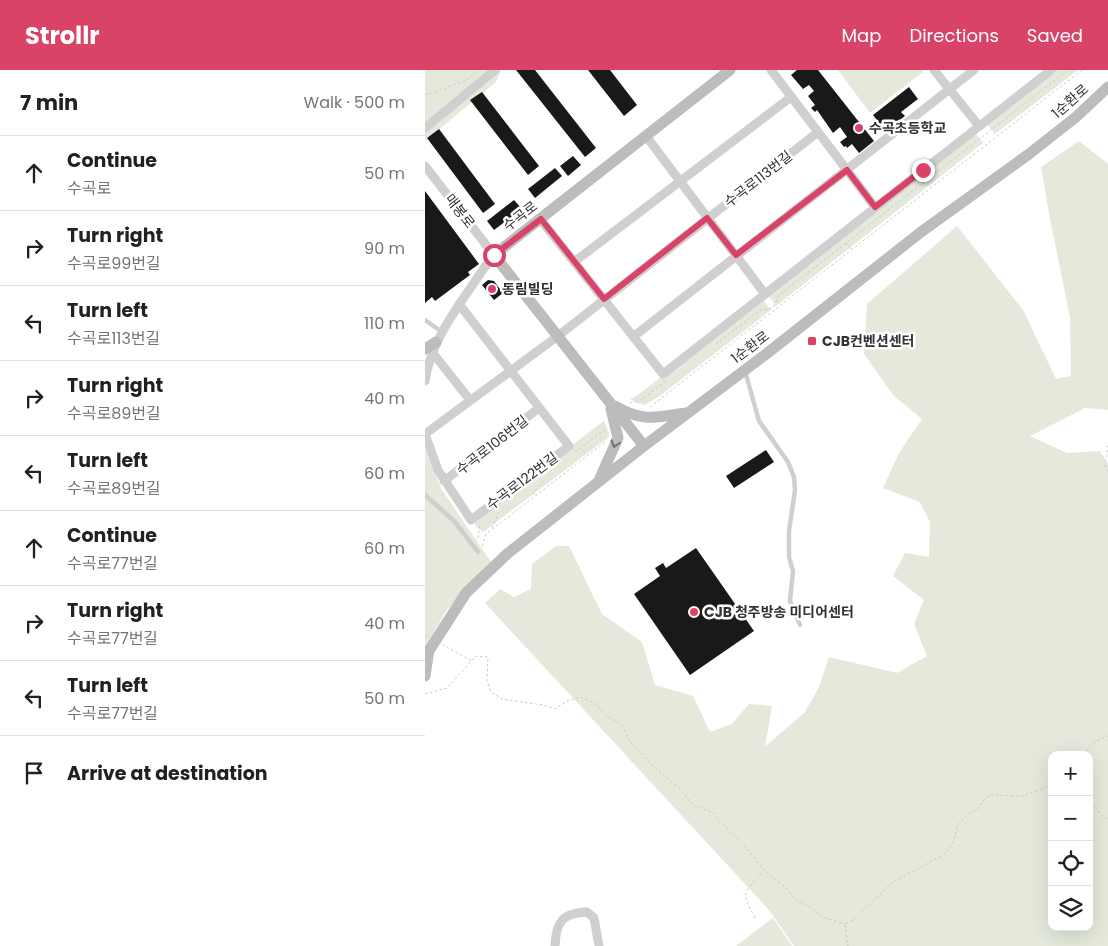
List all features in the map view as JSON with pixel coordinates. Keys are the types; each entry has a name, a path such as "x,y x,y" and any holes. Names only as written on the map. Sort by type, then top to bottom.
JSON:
{"main road":[{"name":"수곡로","path":"494,255 730,70"},
{"name":"1순환로","path":"425,676 426,654 466,593 507,554 921,232 1029,154 1076,117 1108,87"},
{"path":"494,255 644,446"},
{"path":"610,403 629,414 643,418 689,412"},
{"path":"598,483 618,438 610,403"}],"street":[{"path":"425,128 495,70"},
{"path":"771,70 875,207"},
{"path":"935,70 979,126"},
{"path":"633,336 974,70"},
{"path":"541,219 663,374 1048,73"},
{"path":"574,262 791,97"},
{"name":"수곡로113번길","path":"425,434 558,336 818,132"},
{"path":"646,136 765,294"},
{"name":"매봉로","path":"425,166 494,255"},
{"path":"425,381 434,344 459,304 494,255"},
{"name":"수곡로122번길","path":"459,304 569,446 475,522"},
{"path":"434,344 470,400"},
{"name":"수곡로106번길","path":"444,481 539,408"},
{"name":"수곡로106번길","path":"425,434 433,461 444,481 475,522"},
{"path":"555,946 555,932 560,922 568,915 587,912 594,918 599,946"}],"lane":[{"path":"425,320 434,344"},
{"path":"745,370 759,421 788,462 793,477 795,490 789,538 789,557 793,571 790,600 800,625"},
{"path":"425,495 480,550"}],"path":[{"path":"425,94 465,81 478,70"},
{"path":"759,312 773,308 779,295 1068,70"},
{"path":"649,407 1082,70"},
{"path":"846,242 851,249"},
{"path":"627,403 641,400"},
{"path":"480,550 486,534 606,441"},
{"path":"1108,445 1105,465 1108,474"},
{"path":"534,496 534,492 543,481 543,477"},
{"path":"492,529 499,510"},
{"path":"475,522 478,538"},
{"path":"425,635 472,661"},
{"path":"425,694 447,688 476,656 488,657 487,681 491,692 502,699 543,705 555,709 567,701 580,697 596,704 607,716 622,725 630,742 652,765 681,790 693,804 714,813 718,820 745,846 763,870 786,888 796,900 807,905 822,917 845,924 854,919 893,882 945,854 954,841 958,825 967,815 979,808 985,798 991,795 1023,796 1048,787"},
{"path":"1086,751 1092,744 1108,736"},
{"path":"1093,804 1101,815 1108,820"},
{"path":"755,918 745,897 746,890 763,870"},
{"path":"845,924 848,946"}],"shaded area":[{"path":"425,70 501,70 496,82 425,141"},
{"path":"838,70 921,70 923,72 870,113"},
{"path":"1055,70 1078,70 995,134 986,123"},
{"path":"975,132 983,143 776,306 768,295"},
{"path":"1079,141 1108,164 1108,410 1085,408 1030,436 1067,453 1100,451 1108,464 1108,946 794,946 769,910 485,603 500,589 514,597 531,589 532,564 556,546 569,546 602,614 642,642 655,685 693,696 710,732 732,724 749,704 772,706 765,747 805,712 819,687 829,657 897,673 927,656 914,624 924,600 893,576 905,553 929,557 930,522 920,502 883,488 899,453 922,419 893,395 864,354 867,304 957,226 1023,310 1056,379 1071,376 1070,317 1041,167"},
{"path":"762,299 771,310 661,395 645,405 630,399 639,394"},
{"path":"604,421 609,437 483,532 476,527 474,519"},
{"path":"425,449 442,490 491,562 446,611 425,648"},
{"path":"773,918 792,946 736,946"}],"building":[{"path":"516,70 535,70 596,148 585,157"},
{"path":"588,70 610,70 637,105 624,116"},
{"path":"797,70 818,70 874,141 859,153 852,144 847,148 846,146 844,147 840,142 847,137 840,127 833,133 817,110 815,112 811,108 815,105 808,96 814,91 809,85 803,89 791,75"},
{"path":"909,87 918,99 901,112 905,116 883,133 881,130 883,128 873,115"},
{"path":"482,92 539,166 528,175 470,100"},
{"path":"439,129 495,204 483,213 427,138"},
{"path":"573,156 581,165 568,176 560,166"},
{"path":"555,168 562,176 535,198 528,189"},
{"path":"425,191 479,264 468,272 470,275 435,301 432,297 425,303"},
{"path":"514,200 522,209 494,230 487,221"},
{"name":"동림빌딩","path":"488,280 494,281 503,293 494,300 482,285"},
{"path":"766,450 774,462 734,488 726,476"},
{"name":"CJB 청주방송 미디어센터","path":"696,548 754,631 690,675 634,594 660,576 655,568 663,563 666,568"}],"place":[{"name":"수곡초등학교","path":"859,128"},
{"name":"동림빌딩","path":"492,289"},
{"name":"CJB컨벤션센터","path":"812,341"},
{"name":"CJB 청주방송 미디어센터","path":"694,612"}],"route":[{"path":"494,255 541,219 604,299 707,218 736,255 847,170 875,207 923,170"}]}
